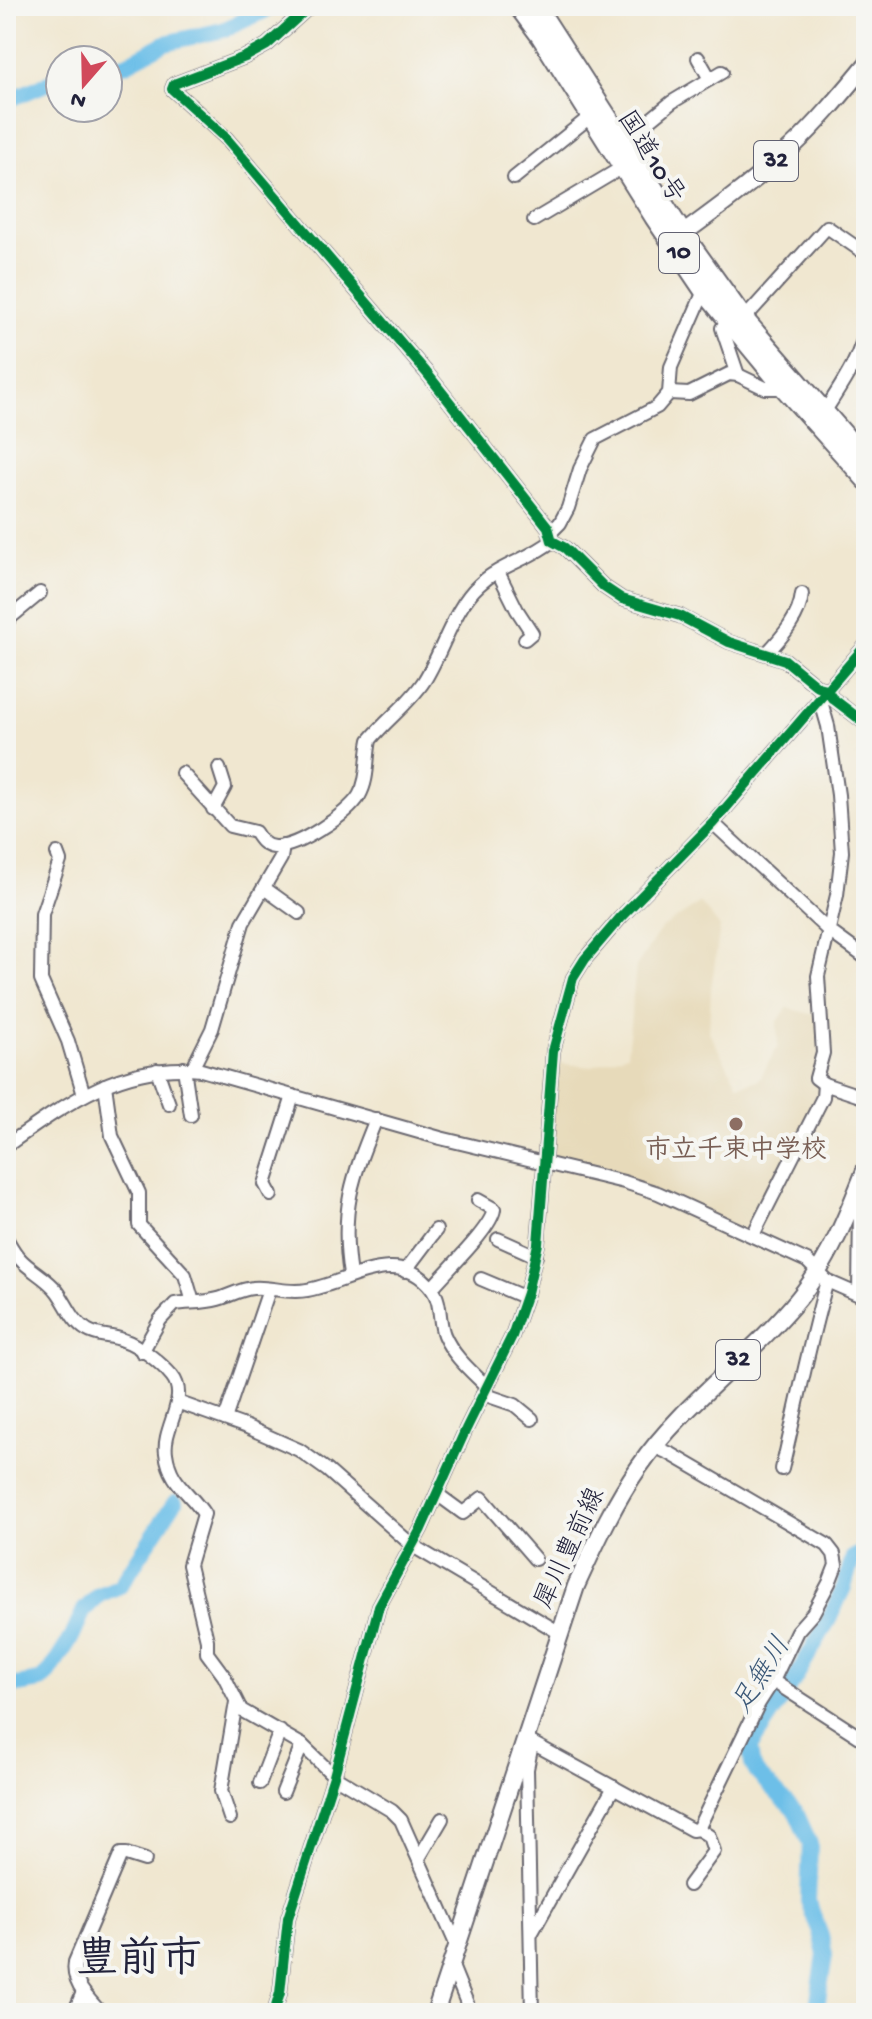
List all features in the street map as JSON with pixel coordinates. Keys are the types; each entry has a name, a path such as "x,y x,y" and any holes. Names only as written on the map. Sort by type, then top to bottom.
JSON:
{"highway":[{"name":"国道10号","path":"518,6 623,167 678,238 784,388 866,480"},
{"name":"国道10号","path":"536,6 624,141 704,291 736,320 866,460"}],"main road":[{"name":"32","path":"678,238 790,149 866,65"},
{"name":"犀川豊前線","path":"435,2013 529,1742 576,1586 600,1534 640,1466 655,1447 822,1275 866,1168"}],"street":[{"path":"310,6 267,45 245,57 174,84 172,89 226,138 416,360 548,527 551,537 604,587 622,599 680,616 729,642 785,660 818,687 826,689 832,698 866,724"},
{"path":"624,141 672,102 716,76 698,58"},
{"path":"514,178 591,116"},
{"path":"534,220 623,167"},
{"path":"738,375 722,328 736,320 827,227 866,254"},
{"path":"182,773 230,826 255,832 261,842 269,846 283,846 338,819 350,808 361,792 367,775 370,740 400,712 423,684 466,600 477,585 540,551 568,508 580,469 595,439 657,407 669,393 671,367 704,291"},
{"path":"823,414 856,357 866,325"},
{"path":"669,393 689,394 729,374 765,388 784,388"},
{"path":"498,572 532,633 525,639"},
{"path":"6,621 40,593"},
{"path":"767,653 786,632 802,594"},
{"path":"274,2013 280,1993 288,1918 334,1776 379,1606 413,1546 512,1336 527,1293 536,1256 553,1051 577,970 620,918 713,823 866,645"},
{"path":"826,689 822,705 838,795 842,852 837,895 818,976 823,1053 816,1078 824,1084 866,1098"},
{"path":"213,809 225,787 219,768"},
{"path":"713,823 829,931 866,958"},
{"path":"191,1115 188,1069 212,1029 243,923 281,858 283,846"},
{"path":"57,853 60,861 42,914 41,980 68,1041 84,1095"},
{"path":"264,888 299,913"},
{"path":"6,1146 69,1102 105,1085 141,1072 188,1069 658,1193 807,1261 822,1275 863,1296 857,1192"},
{"path":"157,1070 169,1104"},
{"path":"753,1235 823,1097 824,1084"},
{"path":"105,1085 112,1136 139,1193 139,1225 185,1275 193,1302"},
{"path":"271,1195 265,1184 293,1096"},
{"path":"350,1275 345,1234 346,1209 355,1171 376,1119"},
{"path":"432,1288 480,1235 494,1214 494,1209 478,1200"},
{"path":"405,1271 436,1230"},
{"path":"6,1238 20,1259 56,1289 69,1312 84,1329 124,1340 175,1379 177,1402 165,1450 170,1470 180,1488 204,1514 189,1565 207,1640 207,1653 224,1676 241,1710 302,1745 334,1776 392,1811 401,1820 457,1946"},
{"path":"498,1239 536,1256"},
{"path":"142,1352 175,1304 216,1300 255,1287 287,1293 310,1290 350,1275 384,1267 405,1271 432,1288 439,1301 445,1337 458,1358 485,1390 515,1405 532,1419"},
{"path":"782,1469 822,1275"},
{"path":"481,1279 519,1295 527,1293"},
{"path":"225,1419 269,1290"},
{"path":"177,1402 299,1450 327,1470 413,1546 560,1633"},
{"path":"655,1447 831,1550 836,1568 813,1613 797,1631 698,1829"},
{"path":"437,1494 463,1513 482,1498 535,1559"},
{"path":"773,1681 866,1741"},
{"path":"230,1818 221,1791 236,1702"},
{"path":"260,1783 280,1731"},
{"path":"532,2013 529,1742 692,1830 698,1829 709,1836 714,1851 689,1885"},
{"path":"283,1792 302,1745"},
{"path":"531,1934 614,1787"},
{"path":"419,1858 442,1819"},
{"path":"101,2013 75,1978 75,1962 116,1863 124,1853 145,1860"},
{"path":"452,1966 471,2013"},
{"path":"74,2013 83,1992"}],"shaded area":[{"path":"700,903 720,927 711,989 709,1032 738,1085 759,1080 778,1046 777,1023 787,1008 822,1017 816,1077 824,1084 753,1235 658,1193 551,1158 552,1062 590,1067 627,1054 636,967 661,929"}],"waterway":[{"path":"124,65 165,43 223,30 275,6"},
{"path":"6,101 44,85"},
{"path":"6,1687 40,1681 49,1673 72,1637 84,1610 99,1595 120,1586 175,1502"},
{"name":"足無川","path":"816,2013 825,1955 808,1901 810,1844 796,1812 757,1773 752,1764 750,1747 828,1621 844,1587 853,1557 866,1551"}],"cycle path":[{"path":"310,6 267,45 245,57 174,84 172,89 226,138 426,372 548,527 552,541 565,548 604,587 622,599 680,616 729,642 785,660 818,687 826,689 832,698 866,724"},
{"path":"274,2013 280,1993 288,1918 334,1776 379,1606 421,1529 512,1336 527,1293 538,1244 553,1051 573,978 620,918 713,823 866,645"}],"place":[{"name":"市立千束中学校","path":"736,1124"}],"district":[{"name":"豊前市","path":"139,1962"}]}
